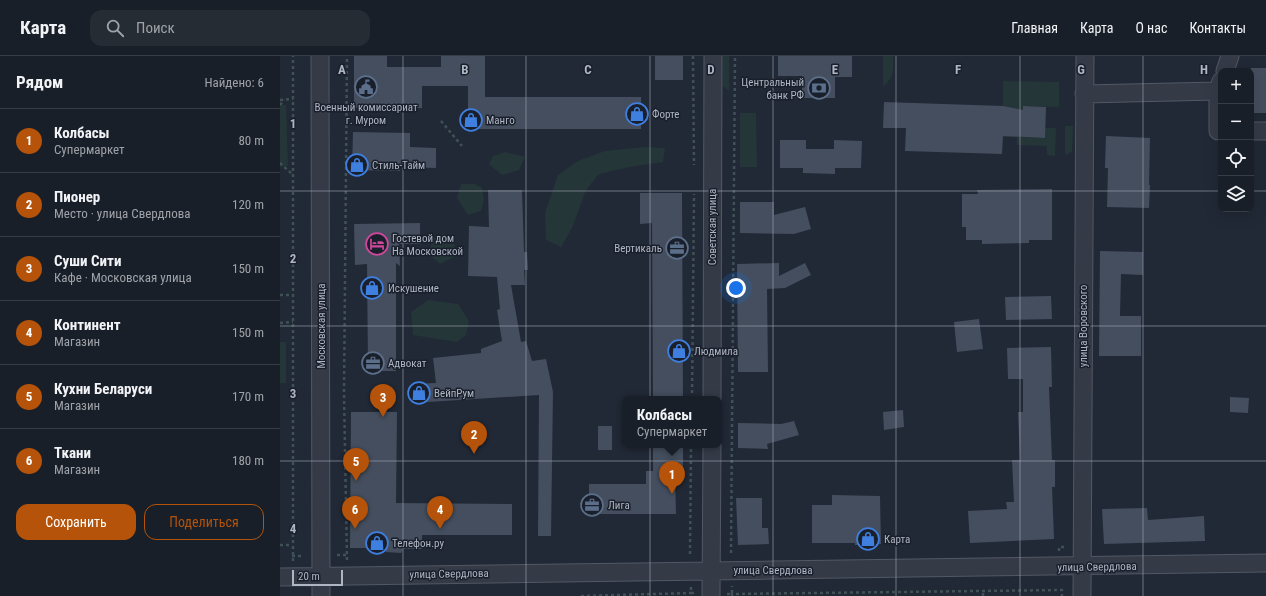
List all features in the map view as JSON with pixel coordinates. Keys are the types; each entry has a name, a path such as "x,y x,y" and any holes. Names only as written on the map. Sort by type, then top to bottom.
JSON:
{"street":[{"name":"Московская улица","path":"320,56 321,596"},
{"name":"Советская улица","path":"712,396 713,56"},
{"name":"улица Воровского","path":"1082,596 1085,56"},
{"path":"1225,68 1230,56"},
{"path":"1084,94 1218,86"},
{"path":"1254,131 1266,131"},
{"path":"711,596 712,448"},
{"name":"улица Свердлова","path":"287,576 1266,564"}],"path":[{"path":"287,576 292,545 293,56"},
{"path":"346,575 344,363 347,56"},
{"path":"693,56 694,168"},
{"path":"731,570 735,56"},
{"path":"280,100 293,99"},
{"path":"280,105 284,100"},
{"path":"441,121 462,146"},
{"path":"280,163 293,175"},
{"path":"692,396 694,191"},
{"path":"280,295 293,295"},
{"path":"280,323 293,322"},
{"path":"280,545 292,545"},
{"path":"732,596 732,594 983,590 1062,590 1062,596"},
{"path":"983,590 983,596"},
{"path":"581,596 691,593 691,596"}],"shaded area":[{"path":"723,56 729,56 729,91 723,86"},
{"path":"883,56 893,56 893,65 890,80 883,86"},
{"path":"1003,81 1059,82 1059,107 1023,106 1022,137 1045,138 1045,128 1056,128 1055,156 1047,155 1047,146 1017,145 1017,137 1003,137"},
{"path":"280,105 286,105 288,166 280,167"},
{"path":"740,113 756,113 757,167 740,167"},
{"path":"1065,126 1073,126 1072,152 1065,155"},
{"path":"645,147 665,148 663,162 629,167 599,174 586,190 572,228 561,247 546,240 545,213 558,175 578,161 605,151"},
{"path":"505,152 525,157 519,170 502,175 489,164 493,156"},
{"path":"461,184 475,184 482,188 484,199 481,211 468,215 457,198"},
{"path":"444,233 455,245 454,257 440,264 429,255 432,239"},
{"path":"428,300 458,304 469,321 466,335 457,342 413,335 411,312"},
{"path":"280,342 286,342 286,383 280,383"}],"building":[{"path":"354,56 387,56 387,67 441,67 441,56 485,56 485,97 641,97 641,129 468,129 468,86 422,86 422,108 354,108"},
{"path":"655,56 683,56 683,80 655,80"},
{"name":"Центральный банк РФ","path":"778,56 852,56 852,77 835,77 835,98 802,98 802,76 778,76"},
{"path":"1254,68 1266,68 1266,113 1254,113"},
{"path":"884,102 1003,106 1023,110 1023,106 1046,107 1045,138 1003,136 1002,154 905,151 906,128 883,128"},
{"path":"353,132 410,133 410,147 436,148 436,168 400,167 400,171 352,170"},
{"path":"1106,136 1150,138 1149,208 1107,207 1108,168 1105,168"},
{"path":"780,140 806,140 806,149 834,149 834,140 862,141 861,168 835,168 835,174 803,173 803,168 780,168"},
{"path":"1052,189 1052,240 1029,240 1029,243 982,244 982,240 966,240 966,227 962,227 962,194 978,194 977,190"},
{"path":"488,190 522,190 524,252 527,252 528,270 524,270 525,285 511,285 521,342 526,341 532,361 546,359 553,392 551,536 538,536 539,395 412,403 412,384 436,383 433,358 481,353 481,349 502,341 497,310 500,309 497,277 468,276 469,226 489,227"},
{"path":"640,193 682,193 683,396 653,396 652,223 640,224"},
{"path":"740,202 774,202 774,215 805,207 811,229 794,234 740,233"},
{"path":"420,223 420,244 399,244 400,266 396,263 396,371 368,371 367,264 355,265 354,224"},
{"path":"1100,251 1143,252 1143,275 1121,274 1120,316 1141,316 1141,356 1099,356"},
{"path":"779,263 779,276 805,263 811,275 785,288 767,289 768,372 738,372 737,264"},
{"path":"1051,296 1052,319 1006,320 1005,297"},
{"path":"979,319 983,349 957,352 954,322"},
{"path":"1051,347 1052,387 1049,387 1052,460 1055,460 1055,487 1052,487 1054,539 970,543 968,511 1007,509 1006,502 1014,502 1012,460 1020,460 1018,412 1023,412 1023,379 1008,379 1007,348"},
{"path":"1230,397 1249,398 1248,413 1230,412"},
{"path":"903,410 904,427 884,430 883,412"},
{"path":"351,412 397,412 396,503 512,504 512,535 422,535 422,549 403,549 401,553 386,552 383,548 350,548"},
{"path":"794,421 799,435 767,444 768,449 738,448 738,423 781,424"},
{"path":"598,426 612,426 612,450 598,450"},
{"path":"653,448 683,448 683,471 675,471 676,514 589,514 589,484 646,484 646,471 653,471"},
{"path":"832,495 880,496 881,544 855,545 855,543 812,543 812,505 832,505"},
{"path":"736,498 762,498 762,528 768,528 769,544 738,545"},
{"path":"1147,508 1148,520 1204,516 1205,541 1104,544 1102,509"}],"place":[{"name":"Военный комиссариат г. Муром","path":"366,87"},
{"name":"Центральный банк РФ","path":"819,88"},
{"name":"Форте","path":"637,114"},
{"name":"Манго","path":"471,120"},
{"name":"Стиль-Тайм","path":"357,165"},
{"name":"Гостевой дом На Московской","path":"377,244"},
{"name":"Вертикаль","path":"677,248"},
{"name":"Искушение","path":"372,288"},
{"name":"Людмила","path":"679,351"},
{"name":"Адвокат","path":"373,363"},
{"name":"ВейпРум","path":"419,393"},
{"name":"Суши Сити","path":"383,417"},
{"name":"Пионер","path":"474,454"},
{"name":"Кухни Беларуси","path":"356,481"},
{"name":"Колбасы","path":"672,494"},
{"name":"Лига","path":"592,505"},
{"name":"Ткани","path":"355,529"},
{"name":"Континент","path":"440,529"},
{"name":"Карта","path":"868,539"},
{"name":"Телефон.ру","path":"377,543"}]}
